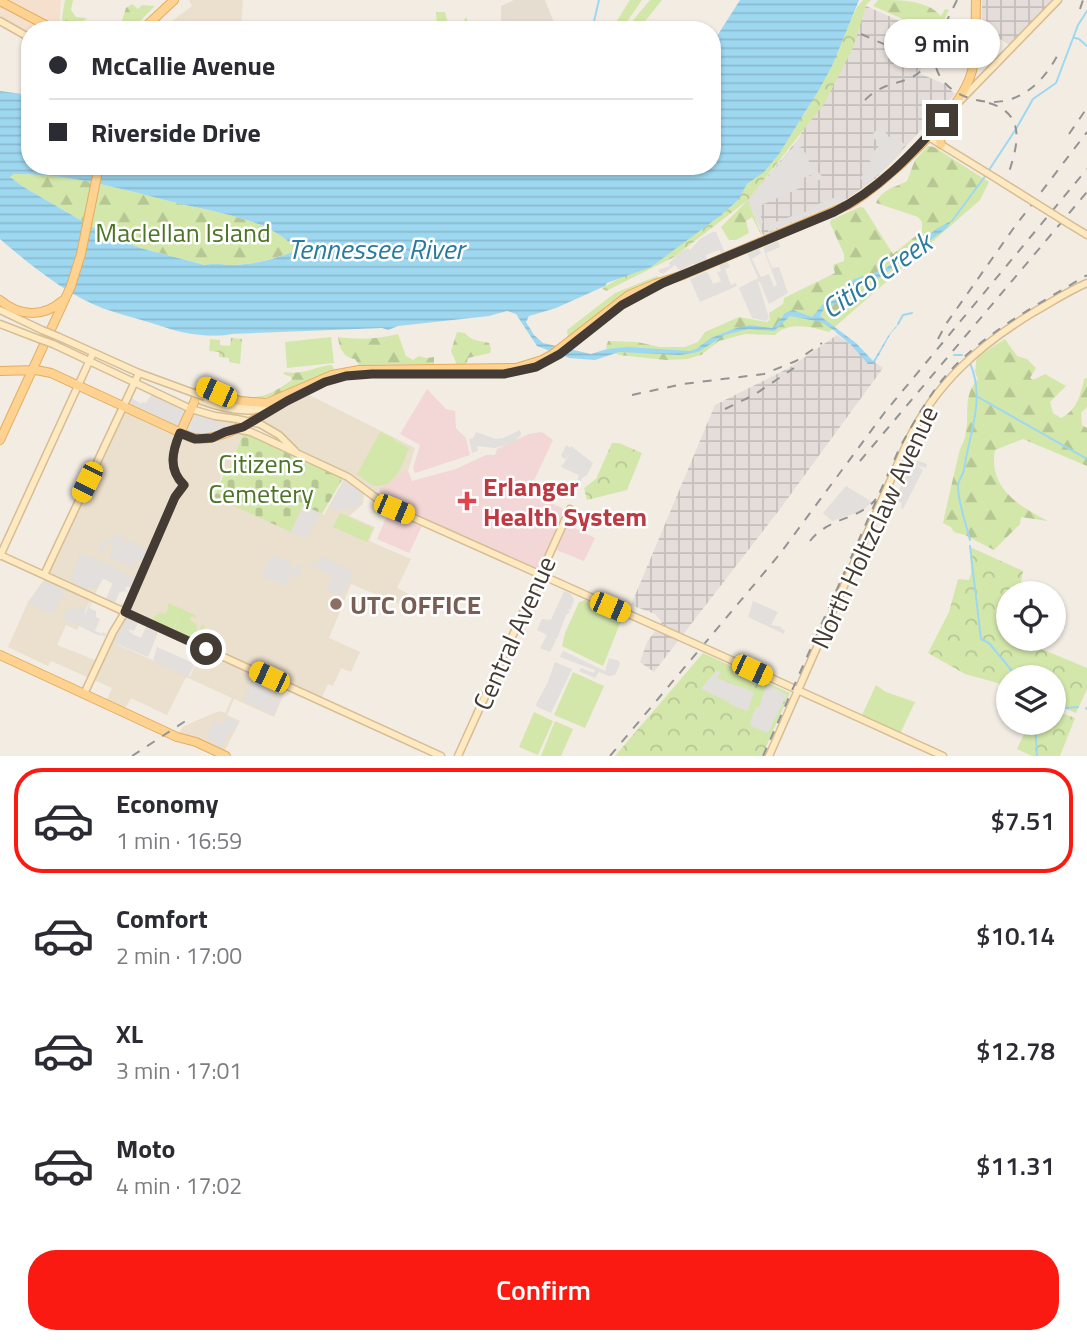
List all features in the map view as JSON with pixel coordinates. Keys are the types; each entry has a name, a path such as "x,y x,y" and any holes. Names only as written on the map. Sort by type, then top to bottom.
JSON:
{"main road":[{"path":"150,21 173,0"},
{"path":"156,21 173,0"},
{"path":"955,106 968,81 975,57 976,0"},
{"path":"0,310 139,373 146,379 191,394 224,409 265,409 325,382 346,376 523,371 553,359 622,305 663,283 848,205 887,177 1058,0"},
{"path":"0,1 38,21"},
{"path":"0,21 21,32"},
{"path":"968,81 984,77"},
{"path":"939,123 941,144"},
{"path":"927,136 1087,235"},
{"path":"57,310 77,256 95,175"},
{"path":"0,440 54,324 57,310 81,254 95,175"},
{"name":"North Holtzclaw Avenue","path":"769,756 907,443 932,400 957,370 990,340 1059,297 1087,283"},
{"path":"0,300 12,309 25,312 57,310"},
{"path":"0,324 53,344 191,409 260,424 279,435 303,456"},
{"path":"93,353 0,555 441,756"},
{"path":"39,355 42,366 51,373 195,439 206,440 231,430 248,428 287,401"},
{"path":"31,372 67,381"},
{"path":"203,399 234,407 250,407 272,403 319,380 345,372 462,372"},
{"path":"0,373 51,373"},
{"path":"44,575 139,373"},
{"path":"84,694 125,612 175,497 184,485 177,477 173,451 202,385 239,401 272,403"},
{"path":"248,428 348,477 387,506 943,756"},
{"name":"Central Avenue","path":"458,756 570,509"},
{"path":"0,655 177,737 196,742 226,756"}],"shaded area":[{"path":"0,0 61,0 60,21 21,21 21,30 0,20"},
{"path":"189,0 243,0 242,21 172,21 192,6"},
{"path":"514,0 545,0 553,21 501,21 501,6"},
{"path":"982,0 1054,0 1009,45 982,27"},
{"path":"866,6 936,37 919,73 944,84 955,94 875,179 847,199 763,235 748,200 799,138"},
{"path":"881,127 889,137 896,136 905,145 901,150 903,151 867,184 860,178 873,164 867,158 883,145 872,137"},
{"path":"800,139 803,146 799,148 801,153 805,152 810,164 824,178 815,182 811,175 798,180 800,188 757,207 763,222 760,227 748,200"},
{"path":"841,195 844,202 839,200 838,203 768,232 769,224 810,210 813,206"},
{"path":"716,232 725,253 721,255 720,250 706,255 707,261 695,265 694,263 680,271 675,265 663,274 659,272 658,270 670,266 669,263 680,252 688,248 690,250 700,239"},
{"path":"778,241 780,247 766,253 772,268 779,267 788,293 769,304 758,282 769,318 766,321 752,318 739,288 758,278 747,253 759,248 761,253 752,259 761,277 769,274 774,287 777,285 763,247"},
{"path":"727,261 730,267 725,269 731,285 736,283 737,286 700,302 690,279 705,272 713,284 721,281 717,272 721,271 719,264"},
{"path":"837,335 883,368 780,509 654,672 640,662 647,642 662,622 655,614 631,605 715,405 789,368"},
{"path":"427,389 446,409 455,411 456,428 466,438 470,455 415,473 413,468 420,445 400,434"},
{"path":"152,394 154,399 155,397 185,411 178,422 180,426 177,428 137,410 138,407 127,402 132,398 141,404 146,403"},
{"path":"153,394 198,415 239,423 243,432 214,497 303,505 324,515 344,479 364,492 363,504 349,516 375,527 369,541 411,559 397,588 409,594 404,606 351,584 329,638 360,652 351,672 341,668 333,686 328,684 321,699 288,684 274,717 234,699 227,715 240,721 224,752 179,733 183,727 200,719 220,711 225,713 232,698 186,677 167,715 131,698 125,709 107,700 112,688 51,661 48,666 8,647 28,602 46,577 124,409 142,415","holes":["103,578 113,584 121,583 132,588 125,604 121,603 121,612 202,649 190,677 107,640 97,661 57,645 66,625 77,630 93,593 95,594"]},
{"path":"309,395 415,448 408,471 374,492 358,479 302,453 287,437 262,421 274,411"},
{"path":"192,414 210,417 212,421 216,420 217,424 227,423 220,431 219,426 216,433 203,437 186,432"},
{"path":"520,430 521,435 514,442 495,448 477,446 478,451 472,453 469,439 473,438 476,432 496,439"},
{"name":"Erlanger Health System","path":"542,432 553,440 530,489 536,496 566,510 561,521 595,538 584,561 549,547 538,571 390,503 383,499 379,489 405,471 408,471 412,481 456,469 486,455 495,455 497,449 529,434"},
{"path":"566,445 593,463 577,490 579,475 561,467 570,454 565,459 561,456"},
{"path":"903,461 908,464 919,461 927,464 926,468 916,465 923,470 903,509 902,503 895,500 908,470 911,470 901,464"},
{"path":"345,480 361,491 359,500 362,503 355,508 338,511 329,507"},
{"path":"846,486 872,502 862,511 832,521 823,513"},
{"path":"303,506 321,514 306,538 291,532"},
{"path":"389,511 422,526 409,553 377,539"},
{"path":"115,534 125,538 122,548 128,539 148,550 142,562 136,560 132,570 131,566 126,567 130,558 123,565 109,558 114,547 111,544 107,544 102,554 98,554 105,537 111,541"},
{"path":"80,553 135,579 132,588 127,586 125,589 129,593 119,593 115,603 106,599 114,580 103,579 96,590 92,587 89,590 70,581"},
{"path":"274,555 290,562 296,570 298,565 303,565 299,578 295,578 292,572 287,586 265,577 263,572 269,557"},
{"path":"322,555 351,570 353,574 344,596 327,591 333,575 311,565 311,562 318,563"},
{"path":"46,579 66,588 51,614 28,603"},
{"path":"564,591 571,594 574,600 571,609 567,610 570,612 566,615 557,639 554,639 556,640 550,652 540,648 547,635 537,630 542,619 551,620"},
{"path":"91,599 93,600 89,608 96,611 96,617 100,619 95,631 108,636 98,635 62,618 69,608 76,611 78,606 85,610 85,615"},
{"path":"753,601 778,612 771,625 782,627 784,634 748,617"},
{"path":"125,615 139,621 134,631 127,629 134,635 141,638 147,625 159,630 148,657 112,642"},
{"path":"157,647 191,662 197,652 201,652 188,677 153,661"},
{"path":"563,651 605,671 609,658 619,661 620,664 615,675 599,672 595,678 579,671 581,668 594,673 595,670 560,657"},
{"path":"555,662 572,669 551,713 536,704"},
{"path":"715,670 721,672 717,678 754,692 748,710 729,704 701,689 712,675 714,676"},
{"path":"252,677 263,679 264,683 266,680 271,681 268,688 272,690 270,694 281,698 273,715 254,706 255,702 252,705 243,699"},
{"path":"769,685 787,695 768,733 751,726 750,722 756,707 759,707 766,686"},
{"path":"227,717 239,722 233,733 229,732 222,748 212,744 213,740 210,741 207,737 214,720 222,724"}],"green space":[{"path":"65,0 73,0 71,10 76,17 87,18 84,21 63,21"},
{"path":"630,0 642,0 628,21 617,21"},
{"path":"650,0 662,0 645,21 632,21"},
{"path":"863,0 871,0 866,5 854,46 824,104 748,200 674,257 606,291 602,288 678,246 753,179 805,113 857,7"},
{"path":"878,0 921,4 941,16 945,9 949,10 937,34 873,6"},
{"path":"132,4 138,9 142,5 155,6 140,21 122,21 126,8"},
{"path":"436,12 445,12 447,21 436,21"},
{"path":"928,146 934,147 989,182 980,200 829,332 800,326 787,328 775,335 745,334 719,341 701,355 687,359 666,360 619,355 606,348 608,341 685,347 698,342 705,332 739,317 767,322 770,319 769,313 783,304 784,298 835,273 833,265 844,261 844,254 831,220 860,207 864,208 893,254 922,231 922,222 918,217 876,203 886,191 907,181 915,160"},
{"name":"Maclellan Island","path":"10,175 44,175 94,183 228,215 271,229 296,250 250,263 206,265 140,248 101,232 22,186 10,178"},
{"path":"748,200 762,236 752,217 746,221 749,233 736,240 729,240 721,227"},
{"path":"657,276 659,279 622,295 568,338 567,330 615,293"},
{"path":"457,332 489,343 490,353 468,358 466,365 457,365 451,351"},
{"path":"398,334 406,356 413,360 419,356 434,357 434,364 359,365 355,359 343,352 338,337 368,338"},
{"path":"331,337 334,363 287,368 285,342"},
{"path":"231,338 242,339 240,364 229,362 229,358 219,357 219,352 209,351 210,339 220,340 220,345 230,346"},
{"path":"1005,339 1017,356 1027,359 1036,368 1030,378 1033,380 1045,374 1066,386 1050,402 1053,413 1061,418 1074,407 1084,379 1087,378 1087,407 1081,413 1082,425 1087,428 1087,466 1023,439 995,450 996,475 1001,485 1017,502 1048,521 1021,517 1020,524 994,550 954,532 943,523 967,429 968,400 978,379 975,372 977,357"},
{"path":"332,365 334,370 285,392 259,398 235,395 262,396 292,380 283,374 285,372 302,372"},
{"path":"380,432 409,448 394,478 389,483 374,486 357,474"},
{"name":"Citizens Cemetery","path":"243,433 343,478 322,514 303,505 291,532 214,497"},
{"path":"612,443 619,443 642,453 627,490 587,500 584,488 596,479"},
{"path":"340,513 373,528 367,542 333,527"},
{"path":"970,547 1023,571 1021,581 996,581 996,651 1047,651 1087,668 1087,689 1076,713 1066,709 1066,665 996,665 996,683 965,674 928,653 949,612 958,579 969,580"},
{"path":"585,600 623,616 603,666 562,646 579,602"},
{"path":"168,603 195,615 196,618 192,616 189,619 197,625 196,629 205,626 200,641 176,631 179,617 171,629 154,621 154,616 160,614 156,612 165,614"},
{"path":"703,653 790,693 762,756 615,756"},
{"path":"573,672 604,686 585,728 554,715"},
{"path":"876,685 886,692 915,702 900,734 862,715"},
{"path":"534,712 553,721 538,755 519,747"},
{"path":"1066,715 1075,718 1060,756 1032,756 1017,749 1023,735 1066,735"},
{"path":"555,721 573,729 561,756 541,756"}],"water":[{"name":"Tennessee River","path":"740,0 859,0 820,88 779,154 764,172 747,184 738,200 651,267 607,283 556,308 529,316 526,322 543,343 591,354 627,347 690,351 711,338 736,328 750,325 772,328 785,313 793,310 812,317 823,304 835,300 854,279 883,270 936,229 951,221 947,228 879,278 859,283 839,303 825,307 820,316 856,343 873,361 888,336 900,323 891,333 874,364 868,364 844,337 821,322 790,316 774,331 748,329 725,335 698,352 680,355 619,352 595,360 569,358 537,346 516,314 507,311 489,316 398,326 388,330 382,328 216,336 189,333 88,302 48,278 0,239 0,91 21,94 21,174 10,177 22,186 101,232 140,248 205,265 234,265 258,262 296,250 275,232 240,218 94,183 44,175 721,175 721,30"}],"waterway":[{"path":"594,21 599,0"},
{"name":"Citico Creek","path":"989,170 1033,99 1056,83 1078,25 1087,11"},
{"path":"1075,38 1087,46"},
{"name":"Citico Creek","path":"952,221 986,175"},
{"path":"898,324 903,315 912,313"},
{"path":"837,332 849,342"},
{"path":"954,355 962,355"},
{"path":"970,363 977,390 975,416 958,493 970,540"},
{"path":"978,397 1087,459"},
{"path":"970,546 981,639 989,643 1007,665"},
{"path":"1066,708 1078,707"},
{"path":"1036,735 1037,756"}],"railway":[{"path":"957,0 941,34 935,56 937,69 943,80 963,96 990,102 1022,95 1041,79 1059,52"},
{"path":"1080,9 1083,0"},
{"path":"861,34 892,47 912,50 931,43 940,35"},
{"path":"865,100 885,87 911,78 927,64 935,50"},
{"path":"989,103 1009,114 1014,122 1016,141 1009,172"},
{"path":"1069,134 1087,108"},
{"path":"938,339 1013,229 1087,132"},
{"path":"610,756 779,555 885,412 1087,169"},
{"path":"860,461 1087,192"},
{"path":"763,756 900,447 931,395 958,363 992,334 1087,275"},
{"path":"632,395 683,384 764,374 796,361 822,343"},
{"path":"725,409 754,395 794,368"},
{"path":"810,541 826,527 861,511 876,499"},
{"path":"132,756 187,720"}],"place":[{"name":"Erlanger Health System","path":"467,501"},
{"name":"UTC OFFICE","path":"336,604"}],"route":[{"path":"206,649 125,612 175,497 184,485 177,477 173,464 173,451 180,433 195,439 212,438 243,427 251,420 325,382 346,376 504,374 536,367 560,354 615,310 663,283 856,201 893,172 942,120"}]}
